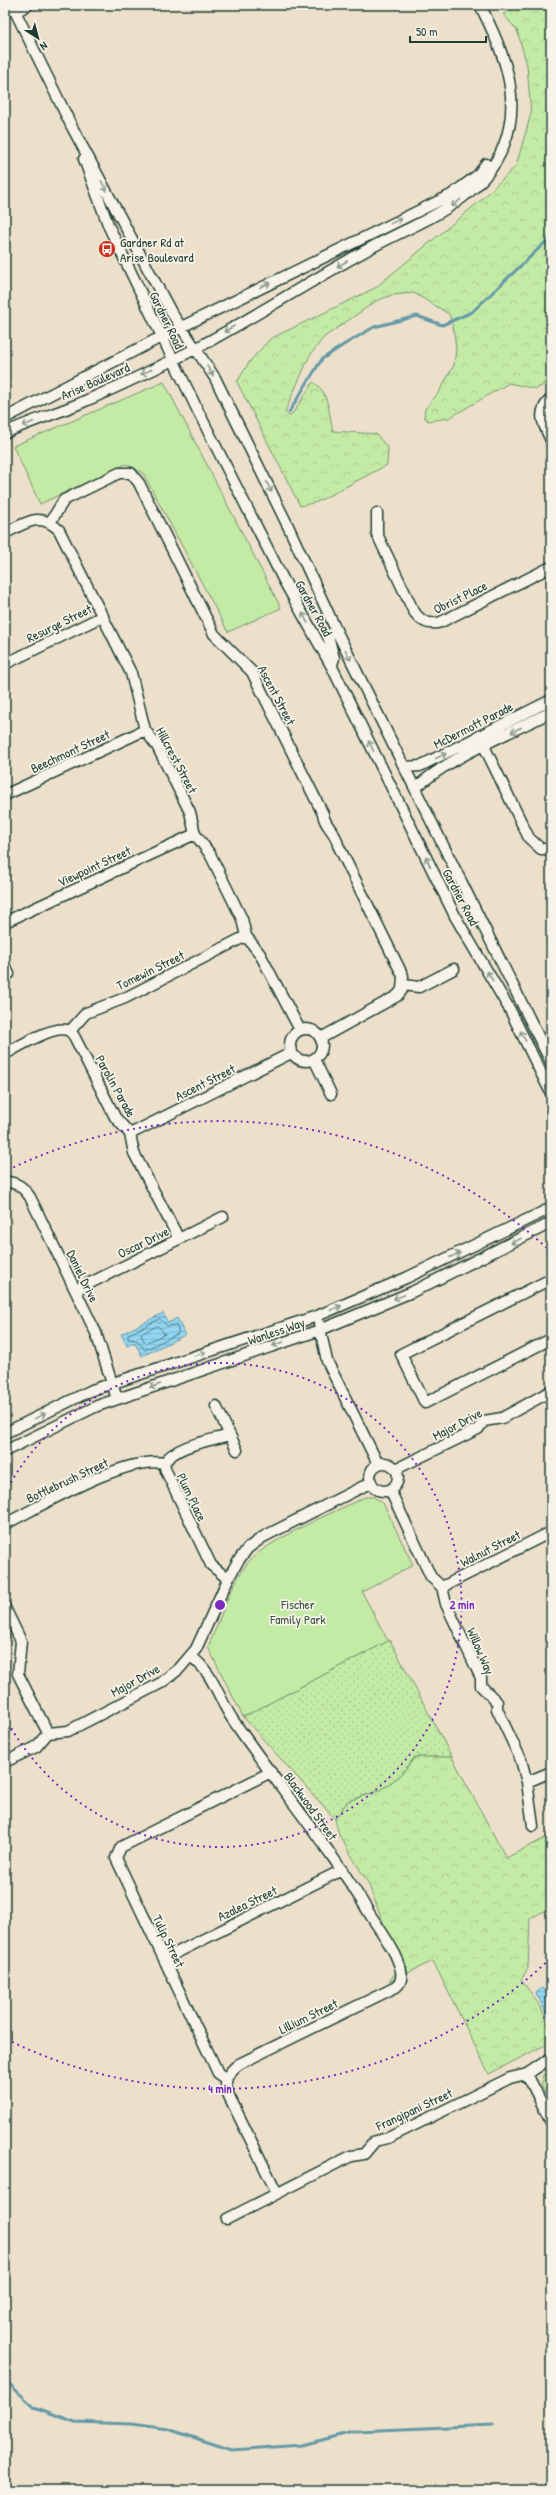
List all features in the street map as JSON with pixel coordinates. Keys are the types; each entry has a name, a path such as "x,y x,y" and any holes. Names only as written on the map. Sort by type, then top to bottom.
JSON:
{"street":[{"path":"14,8 28,5"},
{"path":"481,7 501,47 511,84 510,127"},
{"name":"Gardner Road","path":"14,8 72,127 180,327 215,378 288,526 336,630 551,1062"},
{"name":"Gardner Road","path":"72,127 109,227 172,360 283,579 332,667 456,918 510,1010 551,1093"},
{"name":"Arise Boulevard","path":"5,418 180,327 460,190 478,175 496,152 510,127"},
{"name":"Arise Boulevard","path":"5,433 83,402 194,349 367,250 453,206 483,181 504,146 510,127"},
{"path":"361,238 367,250"},
{"path":"551,399 544,405 541,412 542,420 551,440"},
{"name":"Ascent Street","path":"51,521 64,500 119,473 131,473 140,483 214,634 252,672 324,814 325,822 336,834 338,845 403,976 404,985"},
{"name":"Obrist Place","path":"376,513 377,534 418,619 426,622 433,624 441,622 551,567"},
{"path":"5,533 34,519 51,521"},
{"name":"Hillcrest Street","path":"51,521 59,530 131,673 145,719 145,730 157,746 190,812 195,834 210,854 242,919 246,936 260,954 300,1030"},
{"name":"Resurge Street","path":"5,664 103,616"},
{"path":"332,667 334,658 328,636 336,630"},
{"name":"McDermott Parade","path":"404,767 420,766 551,700"},
{"name":"McDermott Parade","path":"415,789 426,778 484,746 551,712"},
{"name":"Beechmont Street","path":"5,795 145,730"},
{"path":"484,746 529,838 541,849 551,849"},
{"name":"Viewpoint Street","path":"5,922 195,834"},
{"name":"Tomewin Street","path":"70,1031 86,1013 125,998 246,936"},
{"path":"321,1038 397,996 404,985 419,987 454,969"},
{"path":"5,1054 49,1032 61,1029 70,1031"},
{"path":"300,1030 311,1030 321,1038 322,1049 314,1059 300,1061 291,1053 290,1041 300,1030"},
{"name":"Parolin Parade","path":"70,1031 115,1117 130,1134 134,1153 179,1239"},
{"name":"Ascent Street","path":"130,1134 291,1053"},
{"path":"314,1059 331,1094"},
{"name":"Daniel Drive","path":"5,1182 13,1182 22,1186 30,1197 96,1332 117,1399"},
{"path":"546,1211 551,1201"},
{"name":"Wanless Way","path":"5,1433 92,1390 317,1316 406,1278 546,1211"},
{"name":"Oscar Drive","path":"76,1290 222,1217"},
{"name":"Wanless Way","path":"5,1451 97,1406 320,1330 412,1292 551,1223"},
{"path":"551,1278 400,1354 425,1403 551,1339"},
{"path":"317,1316 327,1361 378,1464"},
{"name":"Major Drive","path":"396,1469 478,1429 484,1421 502,1418 551,1391"},
{"path":"216,1406 237,1450"},
{"name":"Plum Place","path":"228,1579 211,1565 166,1471 164,1463 168,1457 178,1451 229,1435"},
{"name":"Bottlebrush Street","path":"5,1524 93,1480 148,1461 164,1463"},
{"path":"390,1463 396,1469 398,1481 390,1490 376,1489 370,1482 369,1474 378,1464 390,1463"},
{"name":"Major Drive","path":"48,1733 68,1731 161,1683 179,1669 196,1649 228,1579 248,1548 263,1537 370,1482"},
{"name":"Willow Way","path":"390,1490 431,1576 442,1587 446,1604 481,1678 481,1686 497,1702 497,1709 521,1760 527,1782 533,1826"},
{"name":"Walnut Street","path":"442,1587 551,1532"},
{"path":"5,1608 21,1641 18,1674 48,1733 36,1747 5,1762"},
{"name":"Blackwood Street","path":"190,1656 201,1663 207,1671 232,1718 342,1870 395,1955 402,1978"},
{"name":"Tulip Street","path":"271,1772 121,1847 116,1858 218,2073 225,2078 225,2085 229,2096 278,2193"},
{"path":"527,1782 551,1772"},
{"name":"Azalea Street","path":"164,1959 342,1870"},
{"name":"Lillium Street","path":"225,2078 239,2064 396,1987 401,1983 402,1978"},
{"name":"Frangipani Street","path":"227,2219 351,2156 364,2154 375,2141 388,2138 510,2078 527,2074 551,2058"},
{"path":"527,2074 551,2122"}],"green space":[{"path":"521,5 551,5 551,381 536,389 509,383 449,418 428,421 424,417 425,409 439,392 454,365 456,349 454,331 449,314 414,293 392,295 376,301 323,338 309,357 285,412 289,416 293,413 313,382 322,391 328,404 333,431 376,434 388,448 387,465 317,502 300,506 237,382 250,361 270,339 375,288 480,201 516,166 531,114 527,65 517,30 503,14"},
{"path":"164,382 281,608 228,632 143,473 126,464 40,504 13,446"},
{"name":"Fischer Family Park","path":"365,1497 374,1497 383,1503 413,1565 362,1592 388,1641 243,1717 208,1647 240,1574 255,1556 283,1537"},
{"path":"390,1640 452,1757 415,1757 401,1775 381,1790 348,1801 335,1819 243,1717"},
{"path":"415,1757 452,1757 506,1858 551,1835 551,1908 530,1918 528,1968 521,1980 537,2001 545,2017 551,2042 489,2074 433,1961 389,1982 400,1966 368,1883 339,1835 335,1819 348,1801 381,1790 401,1775"},
{"path":"551,2071 551,2104 541,2085 544,2075"}],"water":[{"path":"163,1313 168,1323 177,1318 185,1335 142,1356 135,1343 127,1346 121,1334"},
{"path":"542,1988 551,1995 551,2023 536,1993"}],"waterway":[{"path":"289,412 322,359 374,327 417,316 442,325 472,312 551,237"},
{"path":"5,2380 34,2407 75,2422 131,2424 168,2429 232,2450 302,2445 357,2431 493,2425"}],"place":[{"name":"Gardner Rd at Arise Boulevard","path":"107,249"}]}
